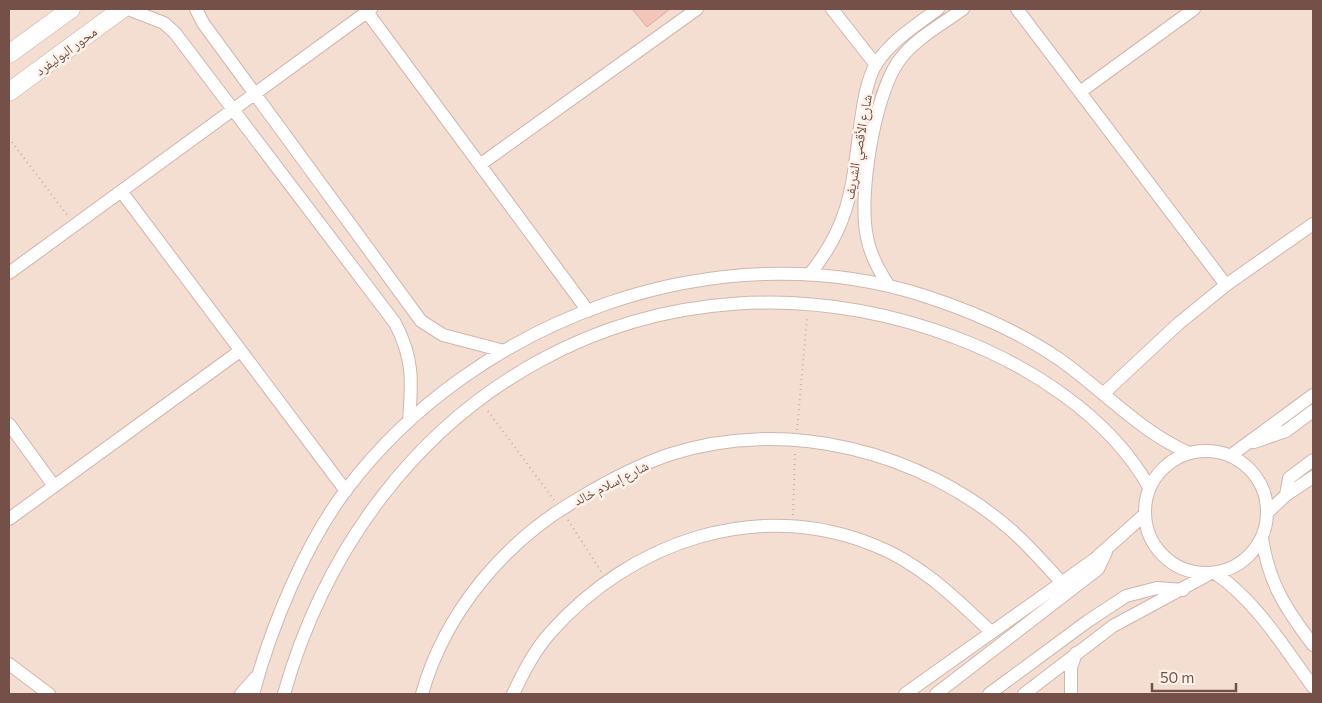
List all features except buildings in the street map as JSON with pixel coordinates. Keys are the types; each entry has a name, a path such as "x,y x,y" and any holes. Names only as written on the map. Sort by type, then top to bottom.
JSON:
{"street":[{"path":"9,54 71,9"},
{"name":"محور البوليفرد","path":"9,92 122,9"},
{"path":"128,9 164,23 170,28 234,109 395,323 410,358 412,378 409,421"},
{"path":"196,9 203,23 421,321 443,335 504,351"},
{"path":"482,164 697,9"},
{"path":"832,9 876,65"},
{"name":"شارع الأقصي الشريف","path":"809,275 832,243 848,206 863,109 876,65 897,40 938,9"},
{"name":"شارع الأقصي الشريف","path":"889,286 872,254 864,219 870,150 880,105 892,73 906,52 963,9"},
{"path":"1017,9 1226,285"},
{"path":"1080,92 1194,9"},
{"path":"9,272 369,10 588,311"},
{"path":"121,191 346,490"},
{"path":"1103,394 1178,324 1226,285 1313,224"},
{"path":"253,694 276,619 315,541 346,490 409,421 452,385 504,351 537,333 588,311 630,296 678,284 727,277 809,275 889,286 971,313 1016,334 1059,360 1154,435 1189,453"},
{"path":"284,694 304,629 319,597 363,522 395,477 425,446 479,400 528,367 567,347 607,331 648,318 696,307 748,302 808,303 883,315 926,327 969,343 1009,363 1048,386 1084,412 1124,449 1149,487"},
{"path":"9,519 240,351"},
{"path":"1230,456 1313,394"},
{"path":"1248,443 1258,442 1286,431 1313,411"},
{"path":"9,424 54,486"},
{"name":"شارع إسلام خالد","path":"422,694 443,642 469,598 502,558 520,540 561,509 633,469 672,454 713,444 754,439 796,439 862,451 894,462 955,490 1010,529 1061,582"},
{"path":"1262,538 1247,558 1226,570 1213,573 1194,572 1179,567 1165,558 1151,538 1144,515 1149,487 1165,466 1189,453 1210,451 1230,456 1243,463 1261,485 1268,514 1262,538 1265,562 1274,586 1286,608 1313,645"},
{"path":"1286,495 1289,478 1313,460"},
{"path":"1268,514 1286,495 1313,477"},
{"path":"905,694 1109,547 1144,515"},
{"path":"513,694 526,667 549,634 576,606 607,582 648,555 694,537 742,527 792,527 835,533 876,546 914,565 948,591 990,631"},
{"path":"936,694 1098,569 1109,547"},
{"path":"1024,694 1113,626 1213,573"},
{"path":"1213,573 1244,596 1257,609 1313,687"},
{"path":"989,694 1088,621 1126,596 1157,588 1183,590"},
{"path":"1071,694 1071,668 1076,653"},
{"path":"9,664 49,694"},
{"path":"242,694 258,674"}],"path":[{"path":"9,138 75,224"},
{"path":"792,527 796,439 808,303"},
{"path":"479,400 561,509 607,582"}],"shaded area":[{"path":"9,9 1313,9 1313,694 9,694"}]}
